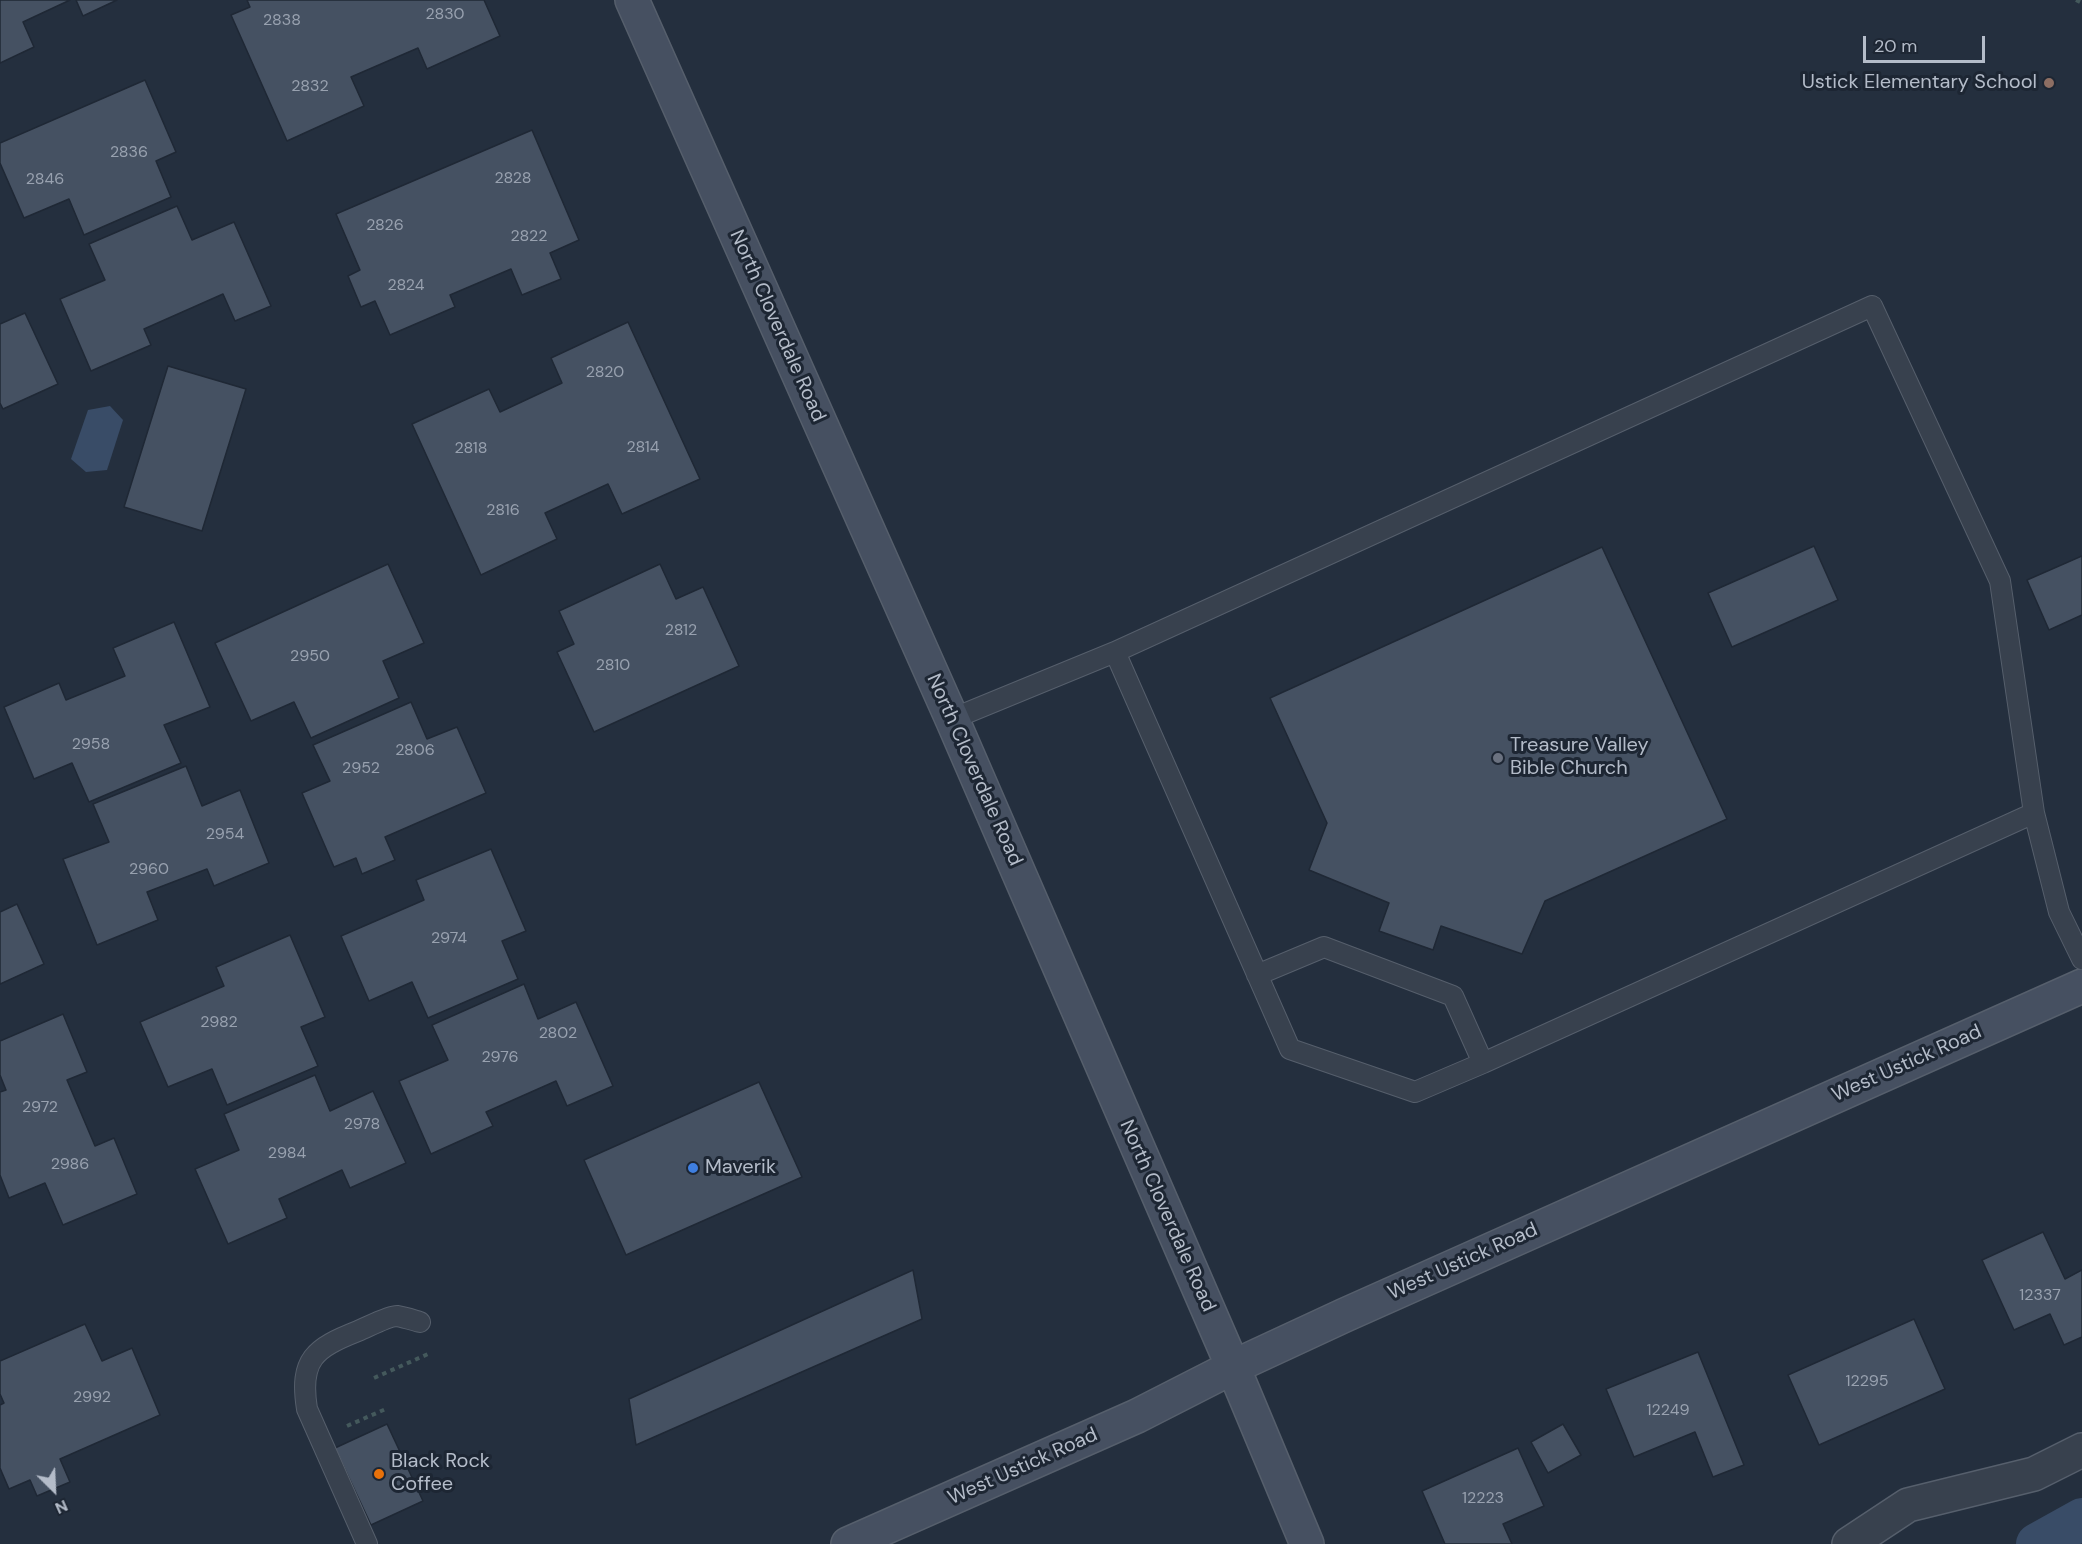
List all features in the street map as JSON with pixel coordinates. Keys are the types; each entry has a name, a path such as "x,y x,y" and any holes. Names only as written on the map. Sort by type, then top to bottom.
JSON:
{"main road":[{"name":"North Cloverdale Road","path":"632,0 952,719 1233,1367 1307,1544"},
{"name":"West Ustick Road","path":"850,1544 1137,1416 1233,1367 1345,1315 2082,986"}],"street":[{"path":"1850,1544 1908,1505 2034,1474 2082,1450"}],"lane":[{"path":"952,719 1115,652 1872,306 2000,581 2034,813 2059,912 2082,959"},
{"path":"1115,652 1290,1049 1415,1092 1484,1063 2034,813"},
{"path":"1257,975 1324,947 1453,996 1484,1063"},
{"path":"367,1544 307,1409 304,1392 306,1371 316,1354 329,1343 396,1316 420,1322"}],"path":[{"path":"2076,0 2082,3"},
{"path":"374,1378 433,1351"},
{"path":"341,1429 388,1408"}],"water":[{"path":"110,406 123,420 107,470 86,472 71,459 88,410"}],"building":[{"path":"0,0 70,0 23,22 34,47 0,63"},
{"path":"76,0 117,0 83,16"},
{"path":"247,0 484,0 500,36 427,69 418,48 351,77 364,106 287,141 231,15 250,7"},
{"path":"145,80 176,152 156,161 171,197 84,235 69,199 24,218 0,163 0,143"},
{"path":"532,130 579,240 550,253 561,279 522,295 511,269 450,295 455,307 390,335 375,301 361,307 348,276 360,270 336,214"},
{"path":"177,206 192,240 234,222 271,306 235,321 223,294 144,329 151,345 91,371 60,299 105,280 89,244"},
{"path":"25,313 58,384 3,409 0,403 0,324"},
{"path":"628,322 700,479 622,514 608,484 545,513 557,539 481,575 412,424 489,389 500,412 562,383 551,358"},
{"path":"168,366 246,389 202,531 124,507"},
{"path":"1814,546 1838,600 1732,647 1708,593"},
{"name":"Treasure Valley Bible Church","path":"1602,547 1727,819 1545,901 1522,954 1441,926 1433,950 1379,931 1389,903 1309,870 1327,823 1270,698"},
{"path":"2082,556 2082,615 2049,630 2027,580"},
{"path":"388,564 424,643 383,661 399,698 311,738 294,702 251,721 215,643"},
{"path":"660,564 676,599 703,587 739,666 594,732 557,652 574,644 559,611"},
{"path":"174,622 210,707 164,725 181,763 89,802 72,763 34,779 4,707 59,683 66,700 125,676 113,648"},
{"path":"411,702 427,739 457,727 486,793 385,837 395,860 362,874 356,858 334,867 302,793 330,781 313,745"},
{"path":"186,766 202,806 240,790 269,863 214,886 207,869 147,892 158,920 97,945 63,859 109,842 93,804"},
{"path":"491,849 526,931 502,941 518,979 428,1018 412,982 369,1001 341,936 424,900 416,880"},
{"path":"17,904 44,964 0,984 0,912"},
{"path":"290,935 325,1017 301,1027 318,1066 227,1105 212,1069 168,1087 140,1022 224,986 216,967"},
{"path":"524,984 538,1019 576,1002 613,1086 567,1106 556,1081 486,1112 493,1126 431,1154 399,1081 448,1060 432,1025"},
{"path":"63,1014 87,1072 67,1080 95,1146 114,1138 137,1194 63,1225 45,1183 9,1198 0,1175 0,1092 6,1090 0,1075 0,1041"},
{"path":"315,1075 330,1111 373,1091 406,1163 350,1188 342,1170 279,1199 287,1218 228,1244 195,1169 239,1150 224,1114"},
{"name":"Maverik","path":"759,1082 802,1177 626,1255 584,1160"},
{"path":"2043,1232 2065,1279 2082,1270 2082,1337 2064,1345 2050,1314 2014,1330 1982,1260"},
{"path":"913,1270 922,1319 636,1445 629,1399"},
{"path":"1914,1319 1945,1389 1819,1445 1788,1375"},
{"path":"85,1324 102,1361 132,1348 160,1415 60,1459 70,1482 37,1496 30,1480 9,1489 0,1468 0,1405 4,1403 0,1394 0,1361"},
{"path":"1698,1352 1744,1465 1713,1477 1695,1432 1634,1457 1606,1389"},
{"name":"Black Rock Coffee","path":"387,1424 423,1501 371,1525 335,1448"},
{"path":"1563,1424 1581,1455 1548,1473 1531,1442"},
{"path":"1518,1448 1544,1506 1503,1524 1512,1544 1445,1544 1422,1491"}],"waterway":[{"path":"2037,1544 2082,1519"}],"place":[{"name":"Ustick Elementary School","path":"2049,83"},
{"name":"Treasure Valley Bible Church","path":"1498,758"},
{"name":"Maverik","path":"693,1168"},
{"name":"Black Rock Coffee","path":"379,1474"}]}
